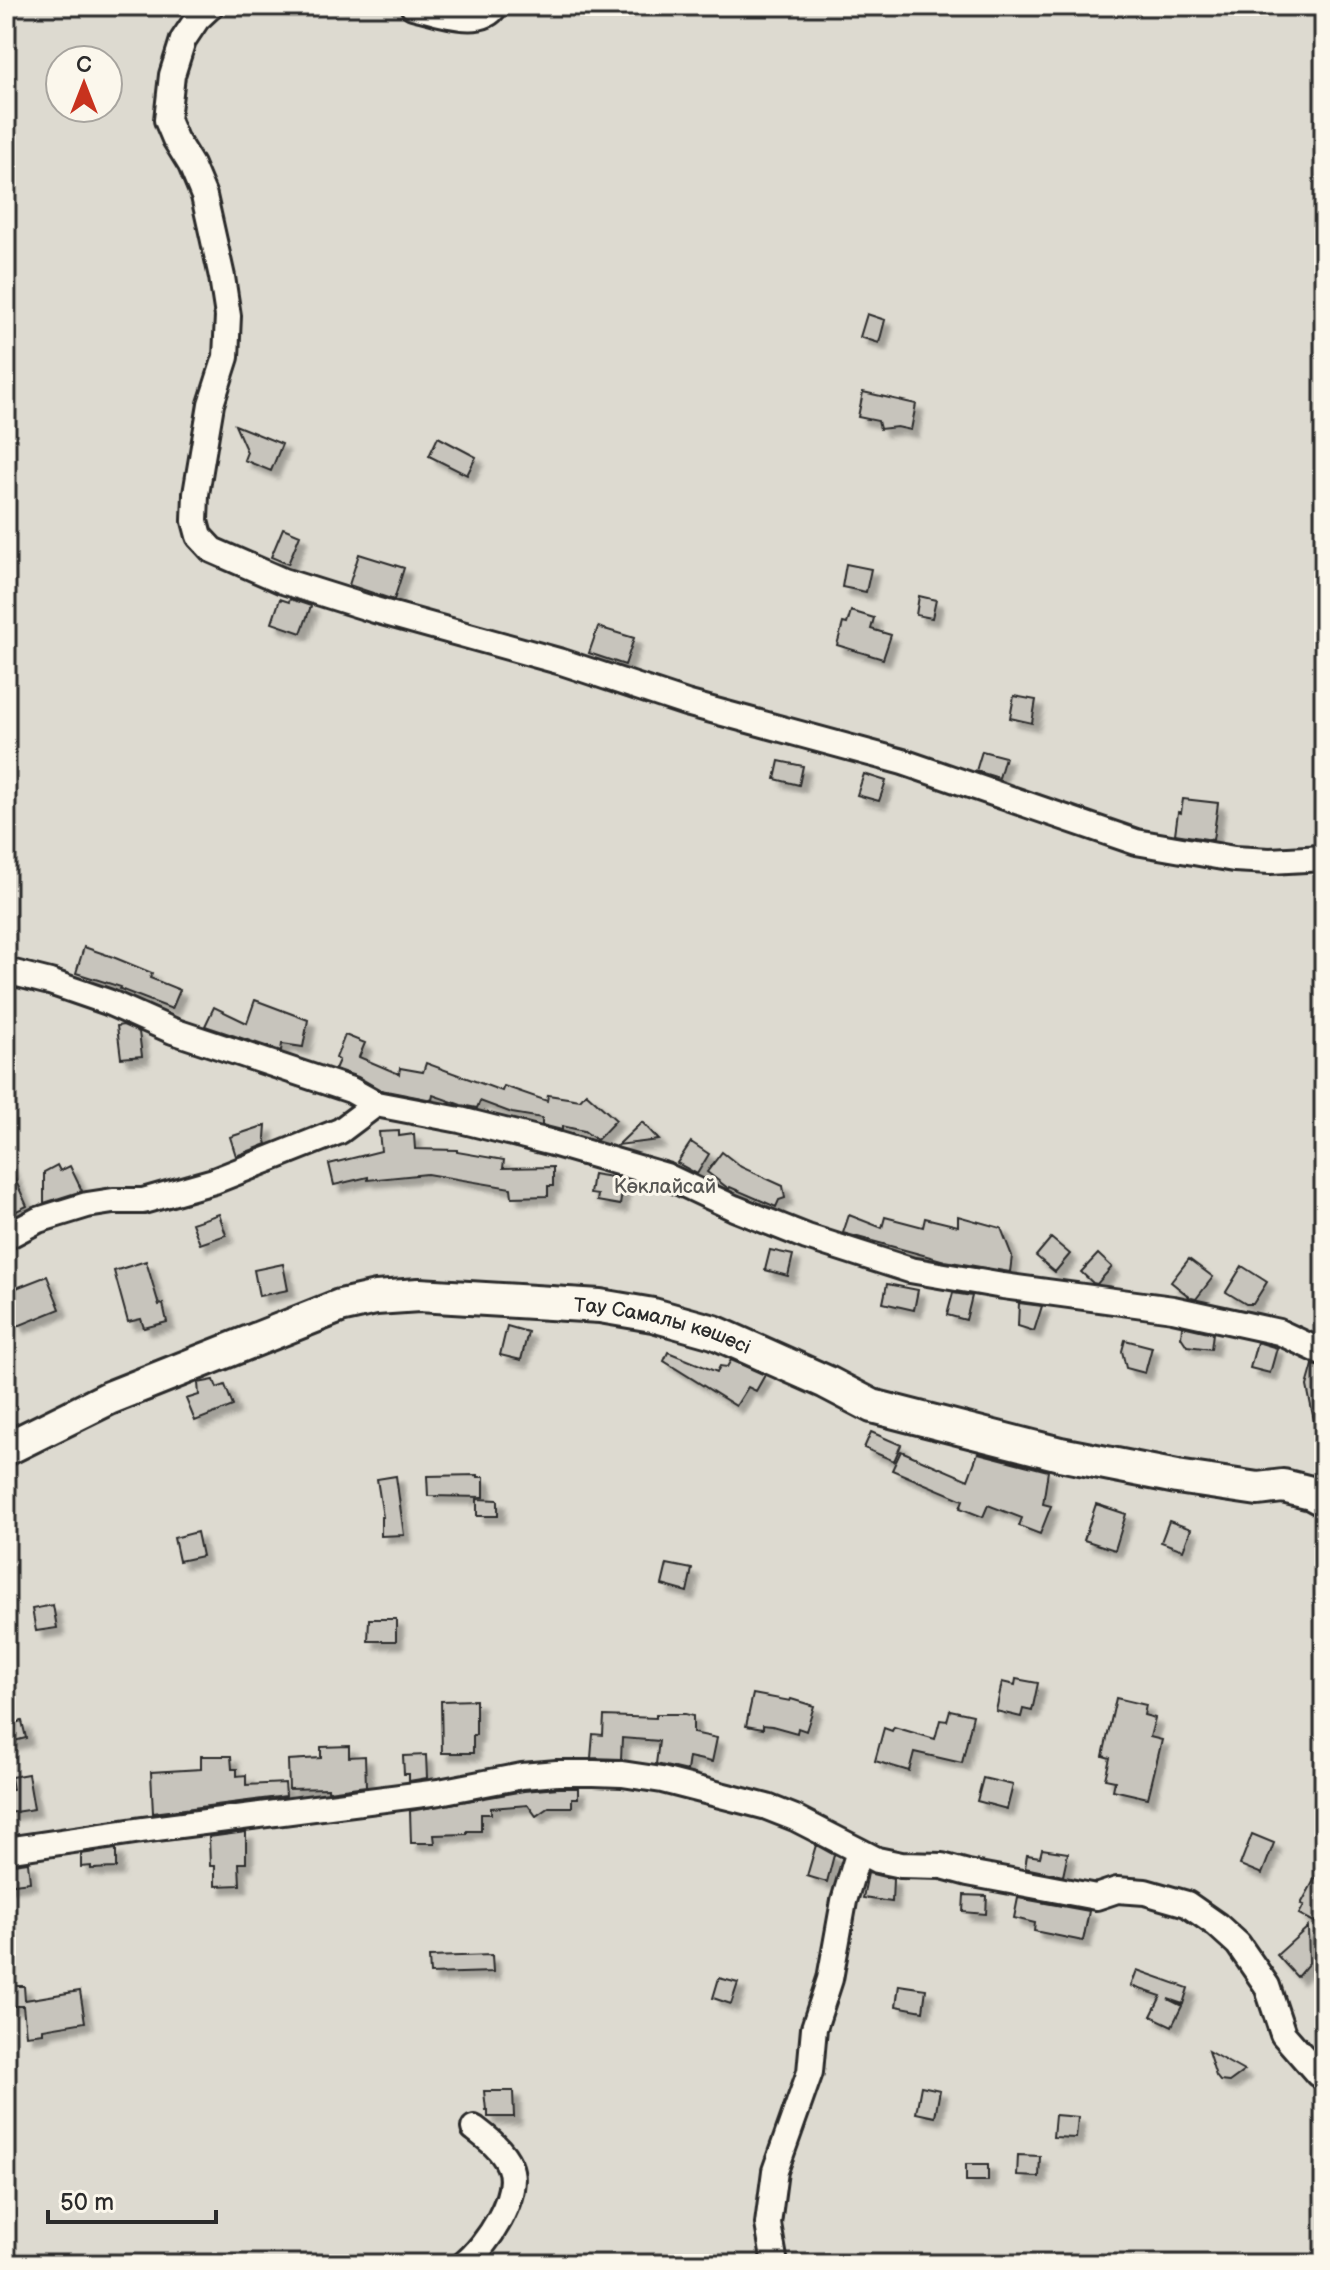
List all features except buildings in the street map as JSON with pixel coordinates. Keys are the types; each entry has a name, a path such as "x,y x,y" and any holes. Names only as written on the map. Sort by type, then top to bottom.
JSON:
{"street":[{"path":"211,6 197,19 183,40 172,75 167,120 204,196 228,316 226,357 211,404 196,494 195,521 199,536 212,550 283,581 562,662 686,703 903,762 1136,842 1234,859 1324,858"},
{"path":"413,6 482,18 490,14 495,6"},
{"path":"6,971 108,1002 173,1031 351,1090 376,1104 460,1120 666,1176 807,1237 910,1270 1173,1309 1279,1332 1324,1353"},
{"path":"6,1237 38,1220 87,1205 143,1201 214,1181 340,1131 376,1104"},
{"name":"Тау Самалы көшесі","path":"6,1449 109,1398 340,1306 376,1298 419,1295 600,1306 653,1315 714,1332 872,1406 1060,1454 1258,1489 1283,1486 1311,1493 1324,1500"},
{"path":"6,1850 439,1792 522,1776 622,1774 662,1780 767,1807 877,1860 901,1865 942,1866 1096,1897 1117,1890 1145,1892 1187,1904 1238,1944 1267,1986 1283,2034 1324,2077"},
{"path":"775,2264 768,2224 775,2171 810,2072 814,2028 830,1979 844,1901 859,1851"},
{"path":"473,2261 500,2218 512,2184 509,2165 494,2145 474,2128"}],"green space":[{"name":"Көклайсай","path":"6,6 1324,6 1324,2264 6,2264"}]}
